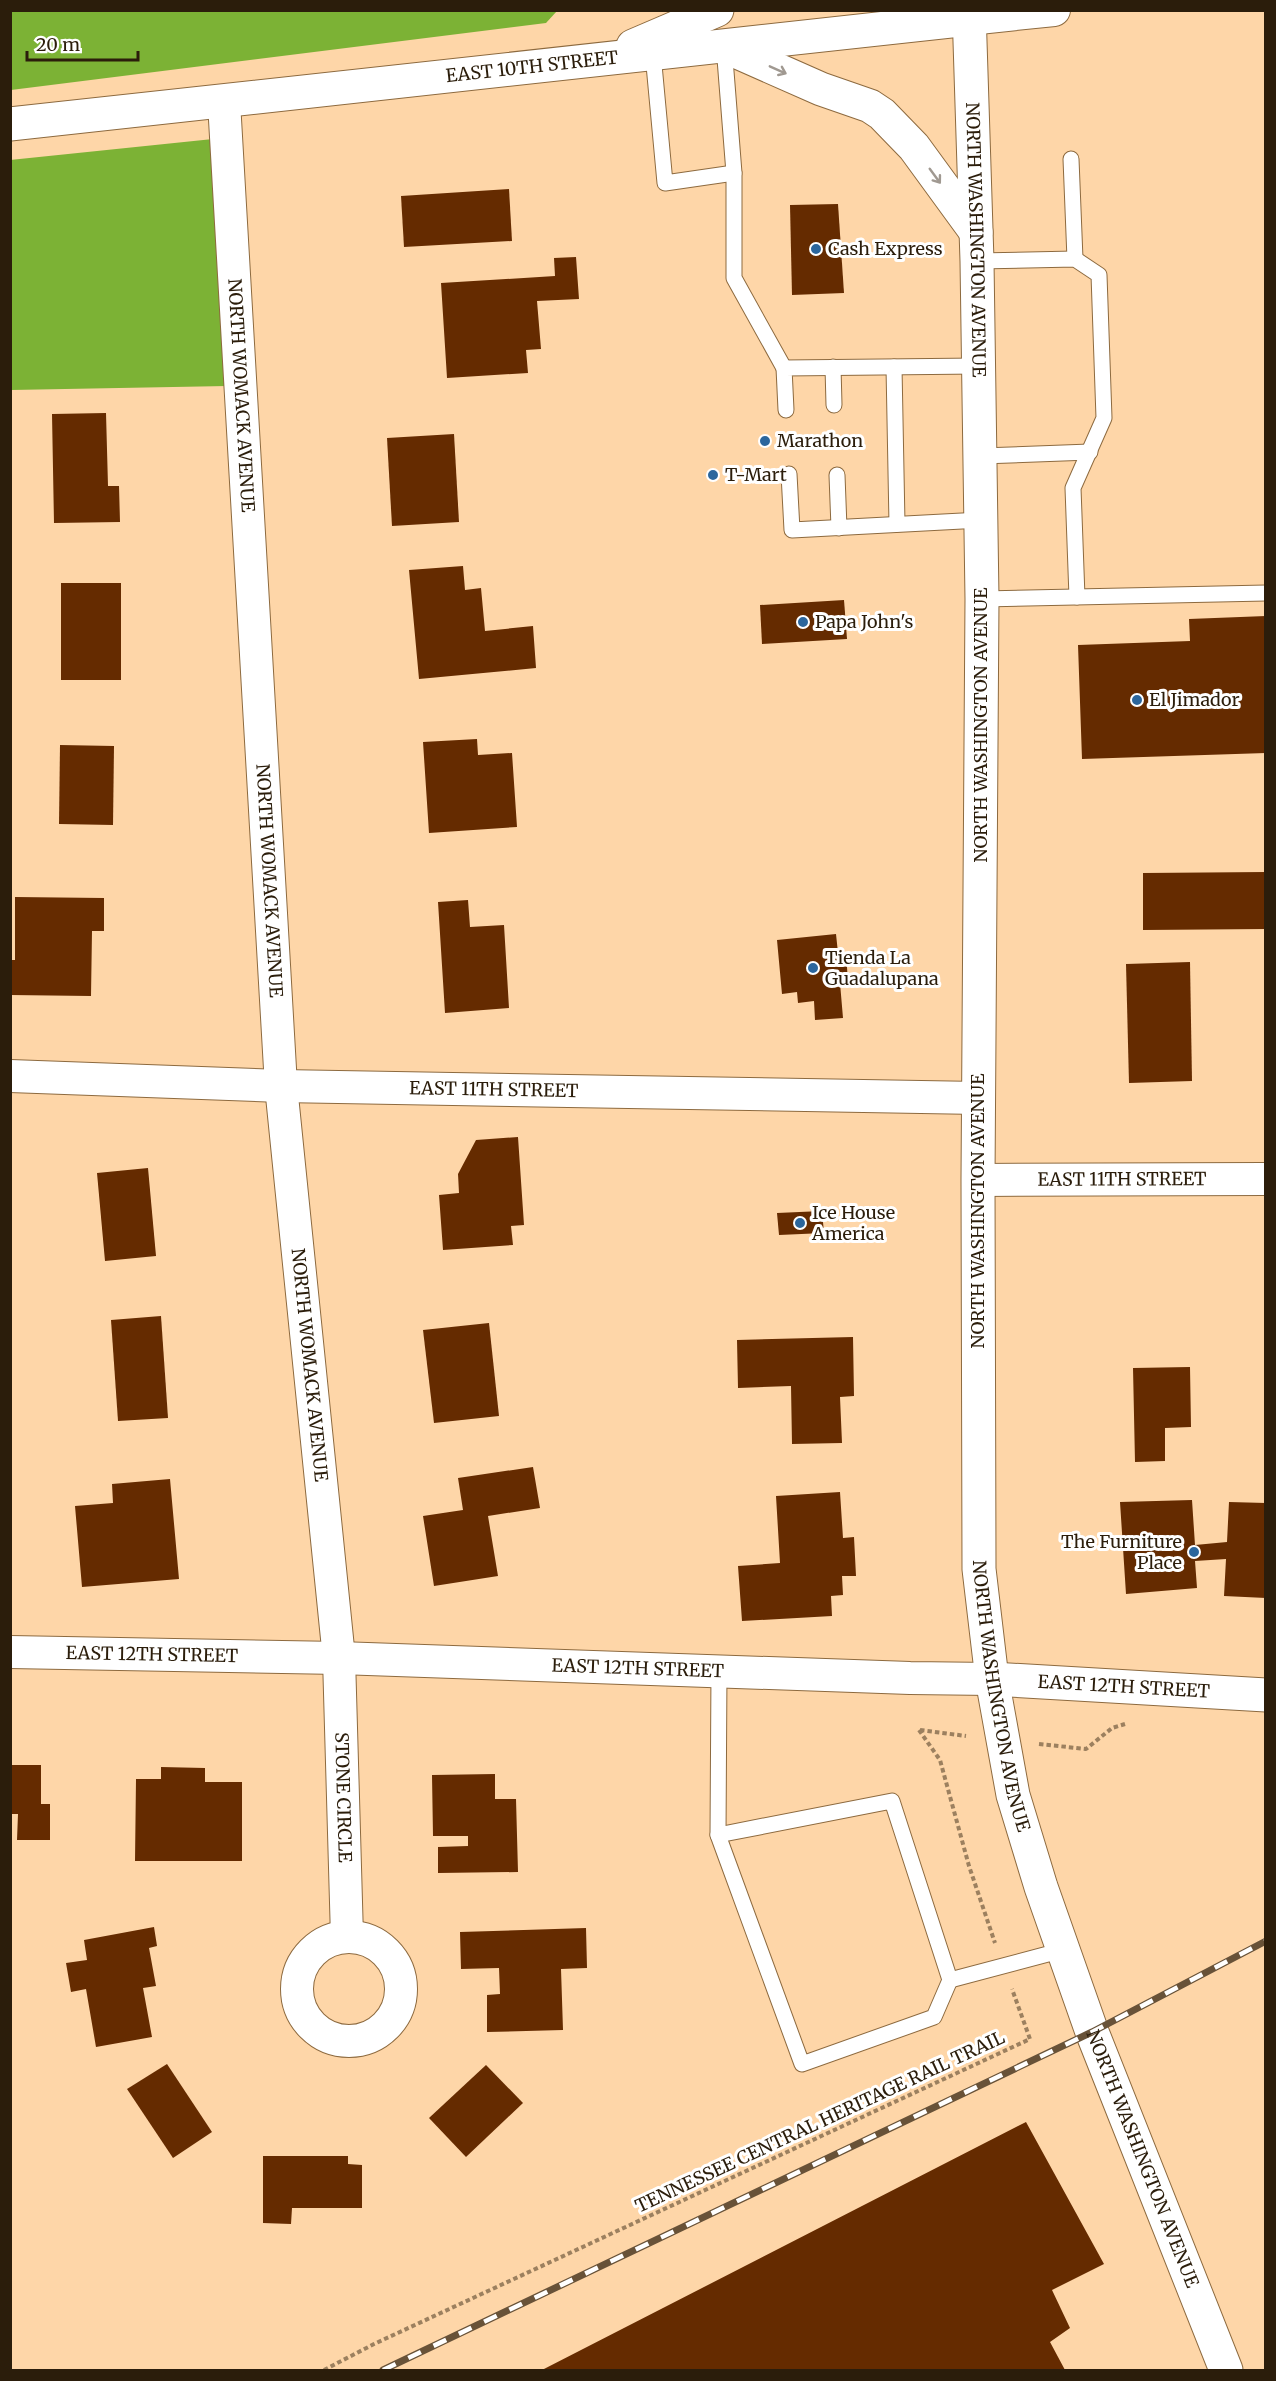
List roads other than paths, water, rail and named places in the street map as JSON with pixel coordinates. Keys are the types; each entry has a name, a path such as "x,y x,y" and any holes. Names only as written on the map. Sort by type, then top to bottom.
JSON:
{"main road":[{"path":"598,61 717,10"},
{"name":"EAST 10TH STREET","path":"10,124 598,61 969,15"},
{"name":"NORTH WASHINGTON AVENUE","path":"969,15 977,247 982,599 978,1569 992,1679 1013,1795 1041,1887 1092,2031 1226,2370"},
{"path":"724,46 821,89 870,106 882,114 914,147 977,247"},
{"name":"EAST 12TH STREET","path":"992,1679 1266,1695"}],"street":[{"name":"EAST 10TH STREET","path":"969,15 1054,10"},
{"name":"NORTH WOMACK AVENUE","path":"224,102 281,1086 339,1658"},
{"name":"EAST 11TH STREET","path":"10,1076 281,1086 979,1098"},
{"name":"EAST 11TH STREET","path":"978,1180 1266,1179"},
{"name":"EAST 12TH STREET","path":"10,1652 339,1658 992,1679"},
{"name":"STONE CIRCLE","path":"339,1658 347,1937"}],"lane":[{"path":"724,46 734,173 734,278 784,368 786,410"},
{"path":"653,54 665,183 734,173"},
{"path":"1071,159 1076,259"},
{"path":"977,247 1076,259 1099,275 1104,418 1073,488 1077,597"},
{"path":"784,368 979,366"},
{"path":"833,367 834,405"},
{"path":"894,367 897,524"},
{"path":"981,456 1090,452"},
{"path":"789,474 792,530 981,519"},
{"path":"837,475 839,528"},
{"path":"982,599 1266,593"},
{"path":"717,1835 892,1802 950,1980 934,2017 802,2064 717,1835 719,1671"},
{"path":"950,1980 1063,1950"}],"railway":[{"path":"383,2370 1092,2032 1266,1941"}],"place":[{"name":"Cash Express","path":"816,249"},
{"name":"Marathon","path":"765,441"},
{"name":"T-Mart","path":"713,475"},
{"name":"Papa John's","path":"803,622"},
{"name":"El Jimador","path":"1137,700"},
{"name":"Tienda La Guadalupana","path":"813,968"},
{"name":"Ice House America","path":"800,1223"},
{"name":"The Furniture Place","path":"1194,1552"}]}
